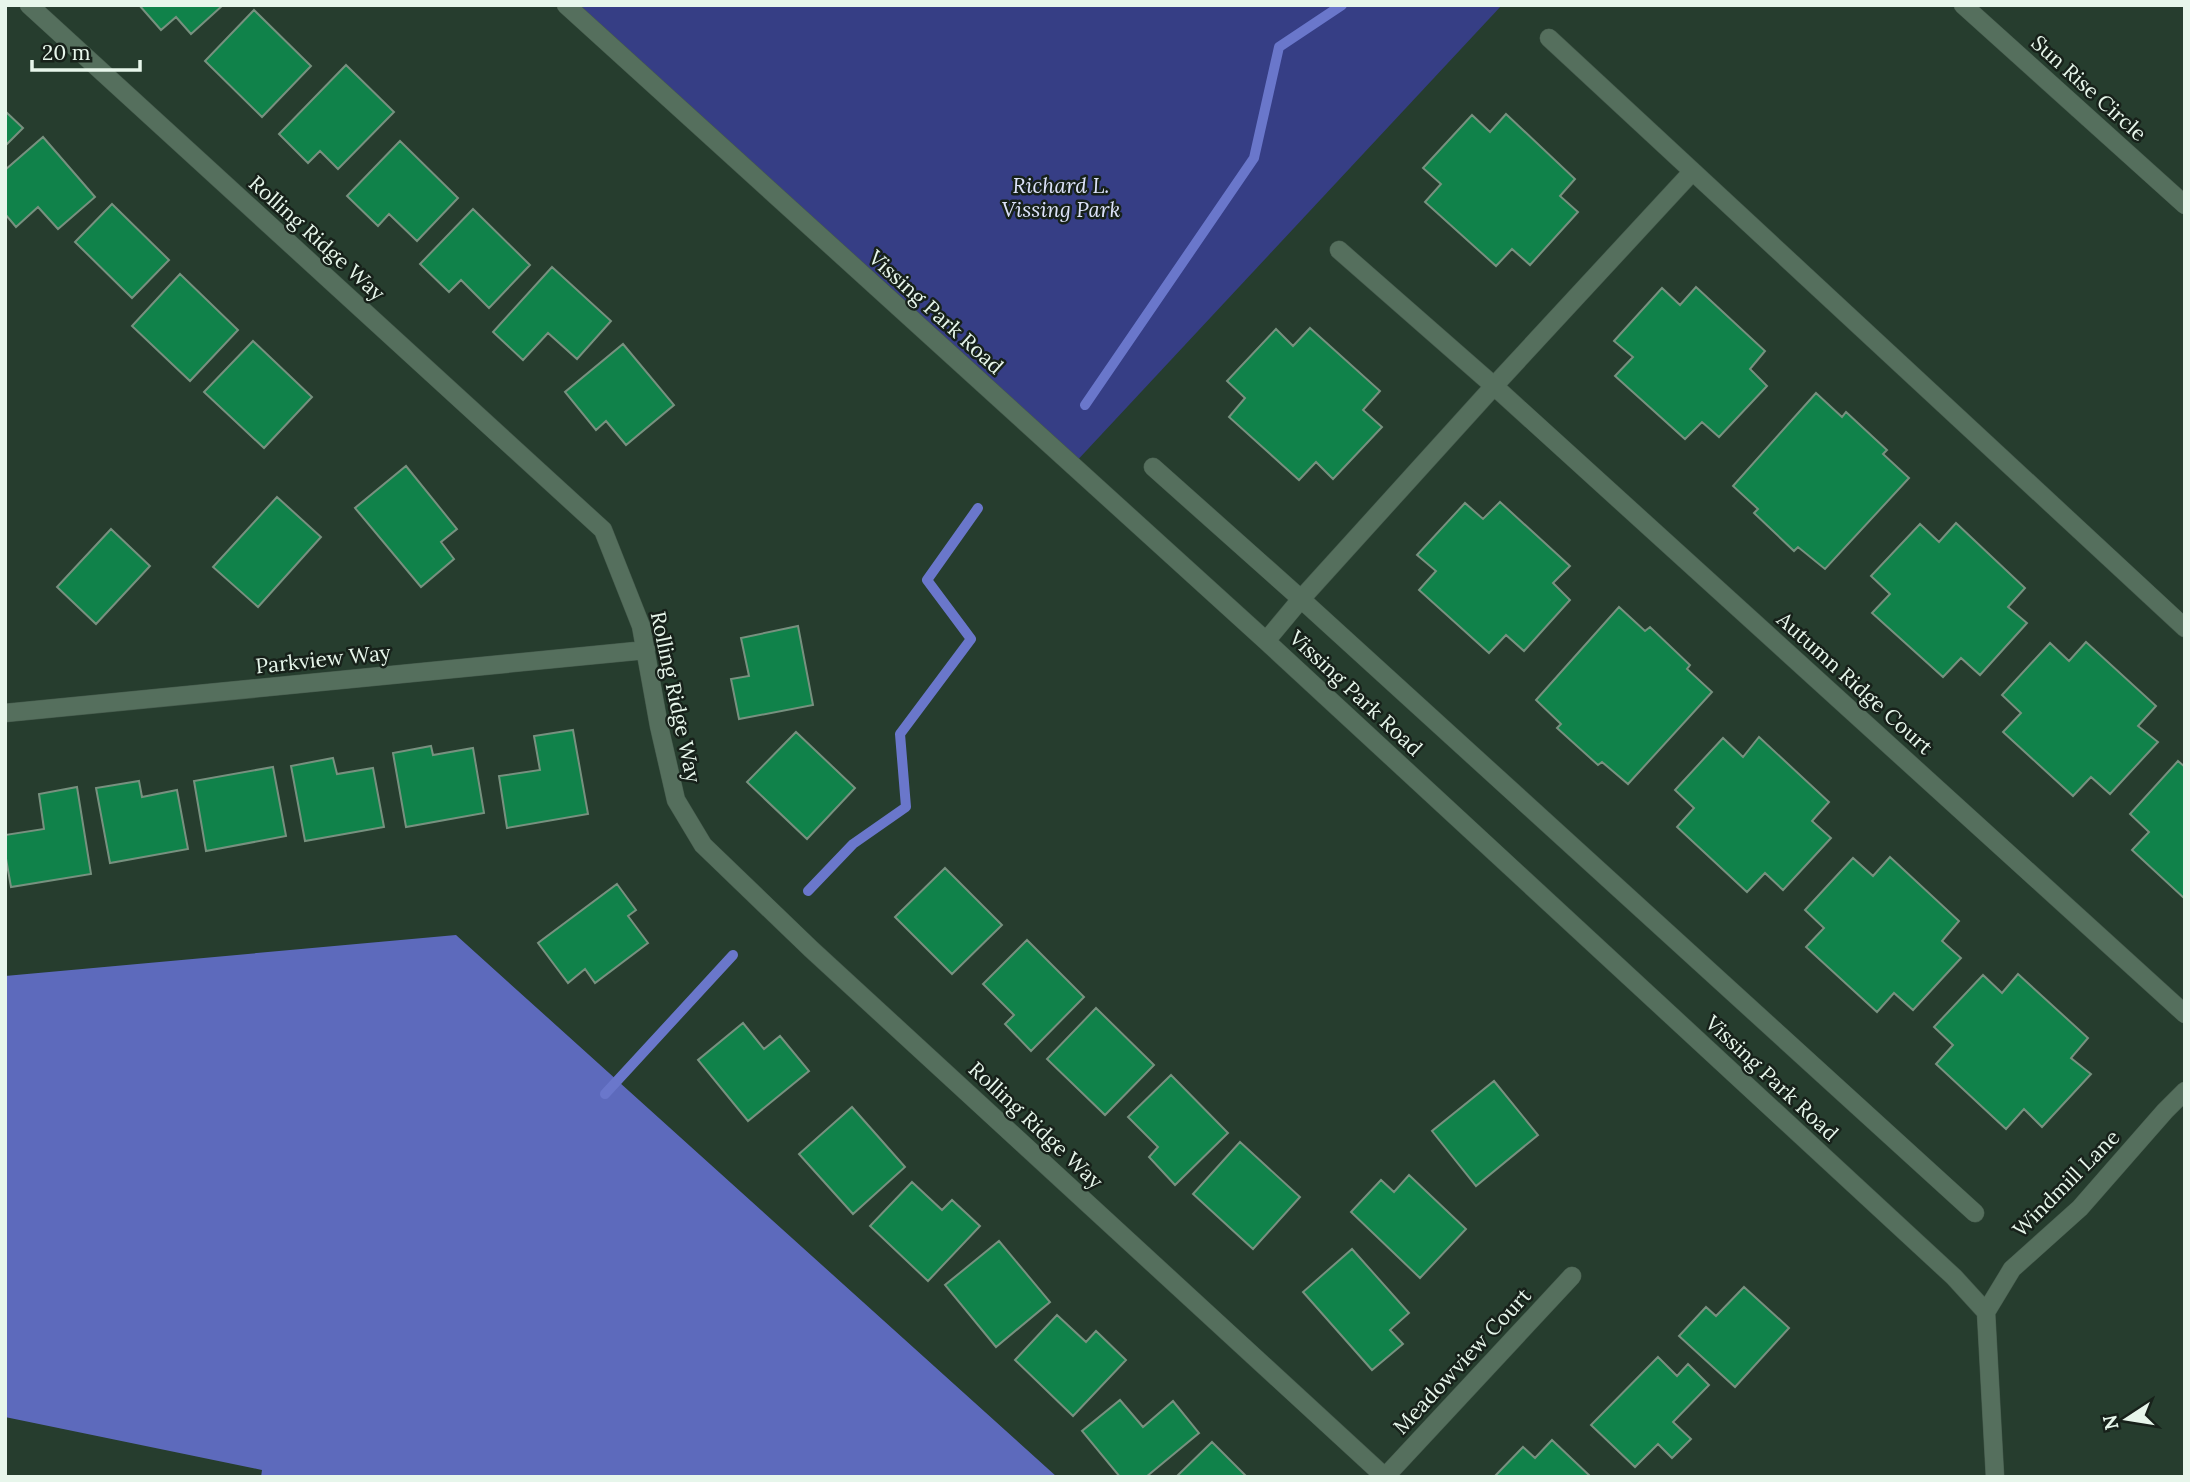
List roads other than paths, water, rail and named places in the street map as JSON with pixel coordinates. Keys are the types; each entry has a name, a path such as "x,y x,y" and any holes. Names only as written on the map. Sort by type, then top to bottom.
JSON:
{"street":[{"name":"Rolling Ridge Way","path":"29,5 603,530 641,626 676,800 703,845 811,949 1385,1477"},
{"name":"Vissing Park Road","path":"566,5 1266,641 1954,1278 1986,1312"},
{"name":"Sun Rise Circle","path":"1964,5 2185,205"},
{"path":"1549,38 2185,628"},
{"path":"1266,641 1494,386 1692,172"},
{"name":"Autumn Ridge Court","path":"1339,250 1494,386 2185,1014"},
{"path":"1153,467 1975,1213"},
{"name":"Parkview Way","path":"5,713 646,650"},
{"name":"Windmill Lane","path":"1986,1312 2012,1269 2080,1208 2185,1091"},
{"name":"Meadowview Court","path":"1385,1477 1572,1276"},
{"path":"1986,1312 1995,1477"}],"waterway":[{"path":"1085,405 1254,158 1279,47 1342,5"},
{"path":"808,891 853,844 906,807 900,734 971,639 927,580 978,508"},
{"path":"605,1094 733,955"}],"park label":[{"name":"Richard L. Vissing Park","path":"1061,197"}]}
